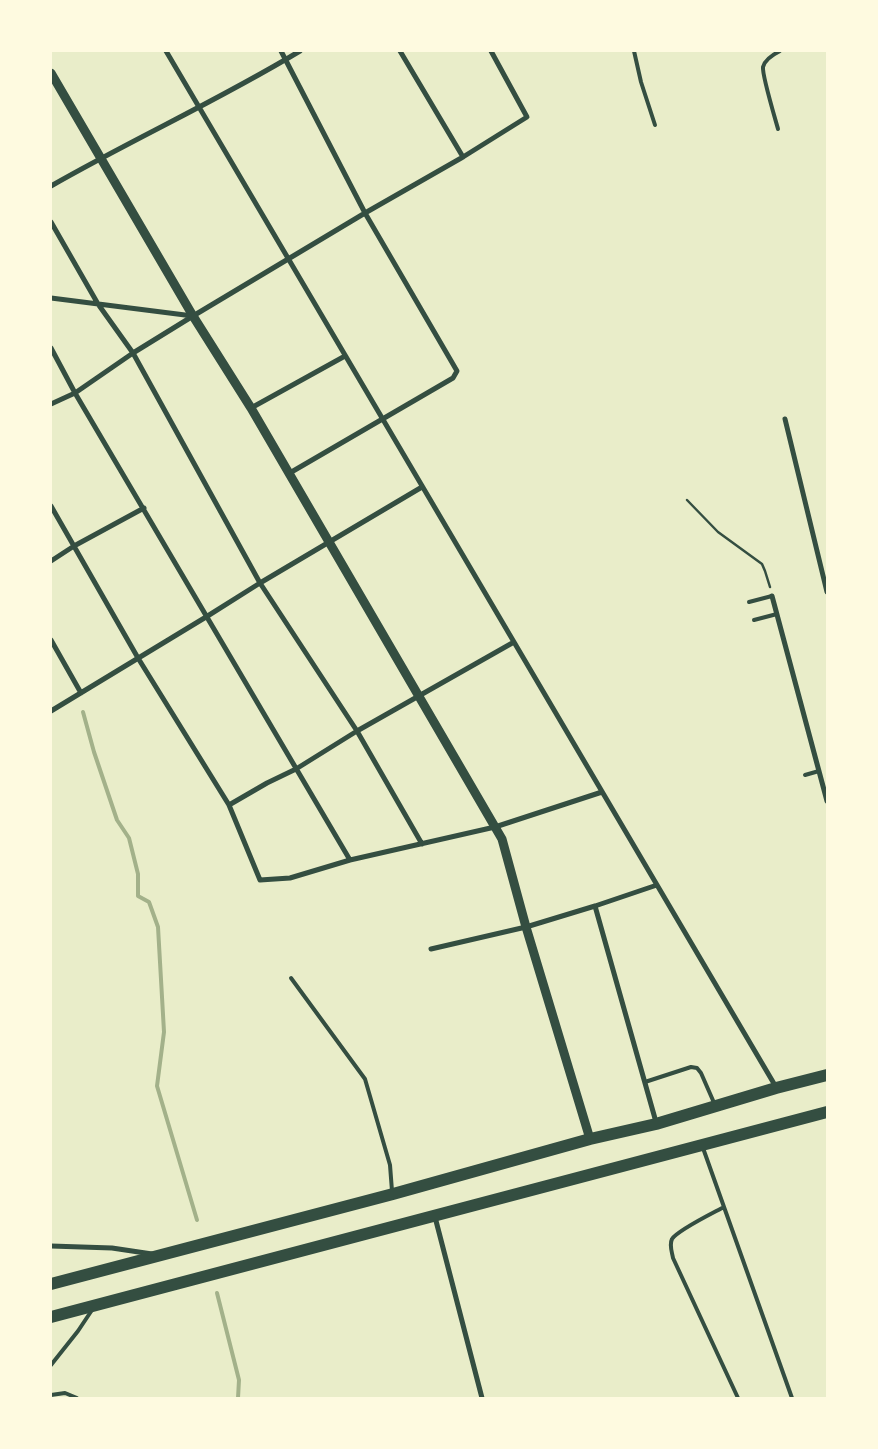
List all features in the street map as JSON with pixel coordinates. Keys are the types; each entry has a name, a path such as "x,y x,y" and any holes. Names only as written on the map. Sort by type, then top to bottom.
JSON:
{"highway":[{"path":"51,1284 393,1194 590,1139 656,1124 827,1074"},
{"path":"51,1318 827,1112"}],"street":[{"path":"166,51 776,1088"},
{"path":"281,51 365,213 457,371 453,378 288,474"},
{"path":"51,186 199,108 300,51"},
{"path":"400,51 463,157"},
{"path":"51,404 75,393 194,316 365,213 463,157 527,117 491,51"},
{"path":"51,73 194,316 251,408 502,839 526,927 590,1139"},
{"path":"51,222 98,304 133,354 260,582 357,731 422,844"},
{"path":"51,298 194,316"},
{"path":"51,348 75,393 350,860"},
{"path":"251,408 345,356"},
{"path":"785,419 827,592"},
{"path":"51,711 260,582 329,544 422,488"},
{"path":"51,506 138,658 229,805 260,880 290,878 350,860 495,827 602,792"},
{"path":"51,561 74,546 144,508"},
{"path":"772,596 827,802"},
{"path":"51,640 81,693"},
{"path":"229,805 296,769 357,731 514,642"},
{"path":"431,949 526,927 657,885"},
{"path":"595,906 656,1124"},
{"path":"435,1215 482,1398"},
{"path":"51,1246 112,1248 160,1255"}],"lane":[{"path":"634,51 641,82 655,125"},
{"path":"778,129 763,67 768,59 780,51"},
{"path":"749,602 772,596"},
{"path":"754,620 777,614"},
{"path":"805,775 819,771"},
{"path":"291,978 365,1079 390,1165 393,1194"},
{"path":"645,1082 692,1067 697,1068 716,1107"},
{"path":"702,1145 792,1398"},
{"path":"724,1207 680,1232 672,1239 670,1248 738,1398"},
{"path":"51,1365 95,1306"},
{"path":"51,1395 65,1393 77,1398"}],"path":[{"path":"688,500 718,532 762,564 766,571 772,596"}],"waterway":[{"path":"83,712 94,752 117,820 129,838 138,874 138,896 149,902 158,927 164,1032 157,1086 197,1220"},
{"path":"217,1293 239,1380 238,1398"}]}
